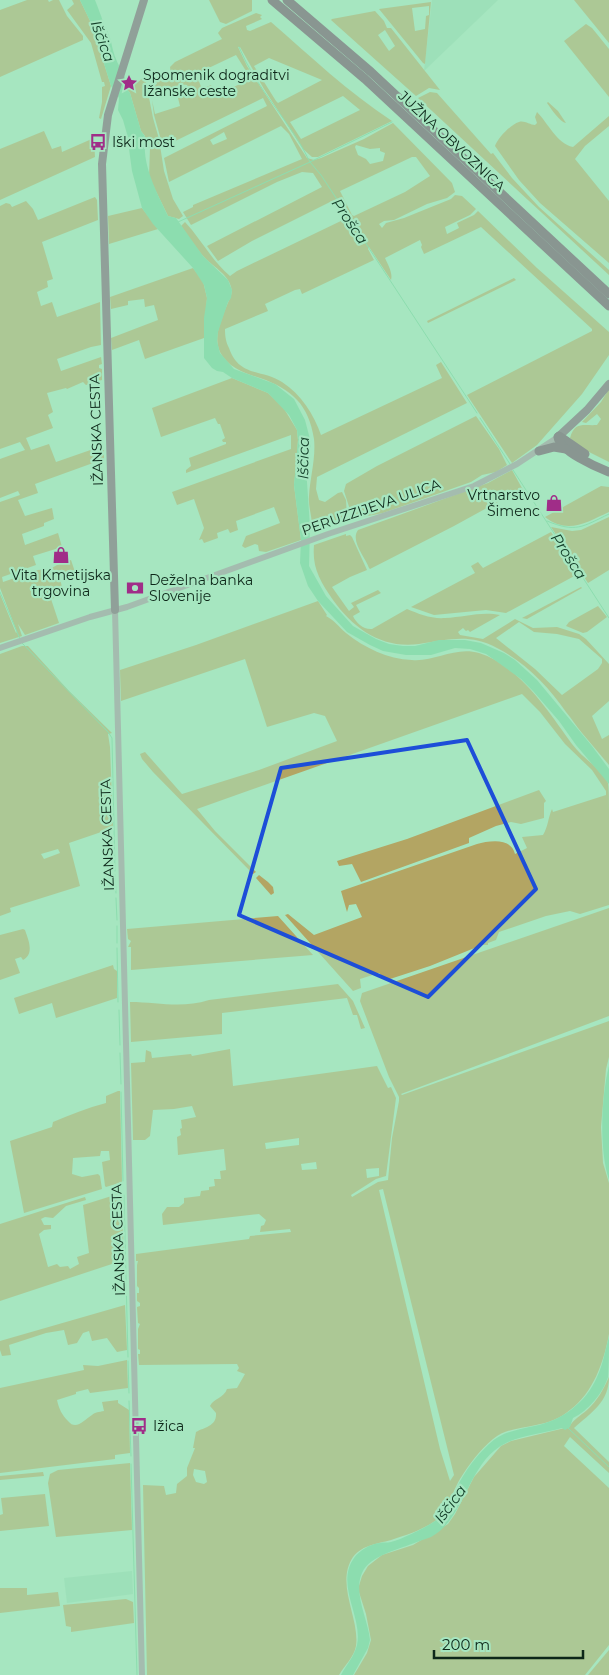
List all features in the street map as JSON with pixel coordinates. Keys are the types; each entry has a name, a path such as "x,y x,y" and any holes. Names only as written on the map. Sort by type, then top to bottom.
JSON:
{"highway":[{"name":"JUŽNA OBVOZNICA","path":"272,0 365,79 609,306"},
{"name":"JUŽNA OBVOZNICA","path":"287,0 371,72 609,294"},
{"path":"559,436 560,443 566,449 609,472"},
{"path":"559,436 589,457 609,467"},
{"path":"540,451 554,447 566,449"}],"main road":[{"name":"IŽANSKA CESTA","path":"115,610 102,171 103,144 108,115 144,0"},
{"name":"PERUZZIJEVA ULICA","path":"559,436 587,410 609,384"}],"street":[{"name":"PERUZZIJEVA ULICA","path":"0,648 115,610 328,534 474,486 540,451 559,436"},
{"name":"IŽANSKA CESTA","path":"115,610 142,1675"}],"highlighted area":[{"path":"467,740 536,889 428,997 239,915 281,768"}],"shaded area":[{"path":"27,0 48,0 49,2 59,0 67,16 83,36 83,40 0,77 0,10"},
{"path":"72,0 80,0 92,25 111,86 101,119 99,118 102,87 105,86 104,82 102,82 91,43 67,10 74,4"},
{"path":"209,0 252,0 252,11 226,24 220,22"},
{"path":"432,0 498,0 424,71"},
{"path":"574,0 609,0 609,43"},
{"path":"431,2 425,64 423,63 379,9","holes":["429,6 429,15 426,16 425,29 415,31 412,8"]},
{"path":"375,11 384,21 387,28 391,28 440,90 429,88 416,96 332,19","holes":["385,30 395,46 389,51 378,35"]},
{"path":"256,13 262,15 260,17 262,19 246,26 247,30 250,31 271,22 345,86 392,121 318,157 312,157 303,149 264,89 240,47 238,47 247,66 307,158 314,160 321,158 364,139 393,123 452,183 455,192 447,198 427,204 394,220 384,221 379,224 382,228 386,223 404,218 451,199 455,195 462,196 476,209 470,215 445,227 447,234 459,228 457,223 478,211 537,268 609,332 609,355 582,394 537,445 512,463 467,395 592,331 592,329 481,227 424,254 420,240 385,258 391,272 391,280 369,247 368,249 374,260 302,294 300,289 295,290 265,304 268,311 225,329 226,341 233,357 245,368 274,378 289,387 306,406 315,420 321,435 442,378 436,365 441,362 467,403 317,477 316,489 319,500 325,502 342,492 346,500 347,517 312,526 309,500 314,461 314,439 308,417 290,393 271,382 237,369 223,358 217,340 220,322 231,296 231,287 227,278 203,256 181,226 185,222 218,264 230,276 345,219 332,201 252,241 218,261 207,246 322,187 313,173 302,172 277,182 191,225 183,212 193,207 193,205 302,159 289,134 281,126 169,182 164,158 267,106 263,98 163,147 154,115 152,100 155,114 180,106 178,98 187,94 186,90 188,88 187,85 176,86 162,96 152,97 150,86 157,84 156,81 160,79 162,82 168,79 171,74 170,67 175,62 222,39 218,33 222,28","holes":["236,55 251,79 216,95 211,85 202,89 196,74","269,58 322,80 278,103 254,66","343,96 360,110 301,139 290,122","224,132 227,139 213,145 210,140","356,145 370,149 380,148 380,151 385,153 383,161 370,164 366,159 358,155","412,157 416,157 430,176 405,192 354,216 340,191"]},
{"path":"586,24 592,28 609,49 609,97 564,41"},
{"path":"145,77 164,171 173,199 183,216 179,219 168,216 149,177 150,148 145,146 145,136 141,131 130,93 126,88 127,85 128,87"},
{"path":"430,92 437,93 491,154 493,153 512,178 539,207 609,270 609,275 418,98"},
{"path":"548,102 558,111 566,123 556,115"},
{"path":"537,112 557,138 573,147 609,116 609,126 585,146 575,159 609,201 609,263 540,203 519,180 495,146 505,132 519,122 535,125 537,123 535,117"},
{"path":"44,131 52,149 61,146 62,152 94,138 95,157 0,200 0,149"},
{"path":"95,197 97,200 98,220 42,242 53,279 47,281 48,287 37,292 41,306 52,302 57,317 100,302 101,345 57,359 61,371 101,357 102,364 99,365 99,368 102,369 102,380 86,385 83,382 67,389 47,393 53,412 48,415 53,428 26,438 31,450 49,444 56,462 102,446 104,459 35,484 38,493 18,500 25,516 52,508 54,519 44,523 44,526 22,534 25,545 58,533 62,547 33,556 36,565 2,577 3,582 38,570 50,569 71,560 76,575 60,579 64,595 51,599 59,623 25,635 18,624 22,636 0,643 0,594 17,632 0,588 0,502 20,495 18,491 0,498 0,459 25,450 20,442 0,449 0,206 6,203 12,207 26,201 33,209 38,220"},
{"path":"142,208 158,229 109,244 108,216"},
{"path":"193,268 203,281 207,298 204,338 145,359 139,340 112,350 111,338 158,320 154,305 145,307 144,299 128,301 128,305 111,309 110,297"},
{"path":"514,278 516,280 428,323 427,321"},
{"path":"232,378 268,393 283,407 297,430 297,453 295,453 297,460 294,485 301,540 266,552 259,551 258,545 255,544 245,548 242,546 246,536 280,523 274,507 236,521 238,530 230,533 228,529 217,533 218,538 204,543 202,539 199,540 204,528 194,499 177,505 172,492 291,449 291,435 186,473 186,470 191,466 189,458 226,444 222,440 225,438 220,424 218,424 215,418 161,437 152,408"},
{"path":"609,389 609,462 581,448 570,438 577,427 597,425 601,419 597,414 586,423 582,422 601,402"},
{"path":"476,416 499,449 507,465 496,472 482,475 471,482 383,513 358,518 352,516 344,491 346,484 377,466"},
{"path":"512,470 523,490 369,568 357,544 356,534 358,530 488,483"},
{"path":"601,486 609,487 609,512 585,523 570,526 553,522 545,517"},
{"path":"609,517 609,570 588,583 551,527 572,531 581,530"},
{"path":"551,532 578,574 506,613 486,610 434,615 411,607 475,573 471,566 478,562 483,568"},
{"path":"346,534 346,536 350,535 352,537 367,570 332,587 349,611 354,607 351,603 378,590 381,593 356,605 360,612 353,616 363,627 372,629 407,609 435,618 480,614 500,615 470,632 463,628 458,632 460,635 483,639 515,619 533,628 557,627 579,634 586,639 609,664 609,701 592,716 602,739 609,735 609,765 544,684 517,660 497,648 487,643 468,639 406,645 381,640 360,628 341,610 321,580 314,561 314,545","holes":["519,622 534,632 557,634 579,639 602,659 602,663 598,669 562,695 535,669 496,638"]},
{"path":"581,587 527,619 522,618"},
{"path":"318,601 326,616 353,638 377,652 412,660 429,659 462,651 479,653 494,659 507,668 532,691 576,749 605,777 608,783 609,905 580,914 570,911 546,916 499,932 496,940 488,943 488,945 482,945 430,966 390,979 384,978 379,973 360,979 361,988 353,991 285,915 288,914 314,935 362,917 356,904 349,905 347,912 341,891 477,844 499,841 509,845 515,854 527,848 522,837 543,835 552,809 553,812 606,795 606,791 592,770 565,744 540,712 522,694 197,809 215,831 256,872 253,874 153,772 140,754 145,752 182,794 259,770 337,741 325,716 314,713 267,727 245,659 121,701 120,670"},
{"path":"598,606 607,617 587,632 583,633 566,626 569,622"},
{"path":"22,646 28,646 69,691 112,733 108,734 113,828 69,843 80,886 10,908 11,912 0,916 0,654","holes":["58,849 60,853 44,859 41,854"]},
{"path":"539,790 546,801 544,803 544,818 521,824 511,822 496,826 469,838 469,843 361,882 352,864 339,866 337,861 407,839"},
{"path":"259,875 273,887 274,893 271,895 256,878"},
{"path":"609,908 609,1016 401,1094 609,1021 609,1057 606,1069 601,1127 603,1163 609,1183 609,1334 601,1366 585,1395 566,1413 545,1423 503,1433 488,1443 467,1468 457,1484 447,1507 435,1521 410,1534 366,1547 353,1557 348,1567 346,1578 355,1624 356,1646 339,1675 147,1675 143,1485 164,1486 166,1495 176,1493 177,1484 187,1476 187,1468 195,1448 193,1448 196,1432 215,1421 216,1413 210,1406 227,1389 237,1388 245,1374 237,1371 239,1368 237,1364 139,1365 138,1329 140,1324 138,1323 137,1307 140,1306 140,1303 137,1301 139,1288 137,1286 138,1261 136,1261 136,1254 249,1239 250,1236 291,1232 290,1229 260,1232 261,1226 264,1225 266,1220 259,1214 163,1225 162,1214 167,1207 179,1207 184,1203 184,1198 200,1196 201,1191 209,1190 209,1187 215,1186 214,1179 221,1179 220,1171 226,1170 224,1149 178,1155 177,1137 181,1135 181,1120 196,1117 192,1106 153,1110 150,1136 145,1140 133,1140 131,1063 145,1062 146,1050 151,1052 152,1058 191,1054 192,1056 230,1049 233,1086 377,1066 388,1088 391,1087 396,1098 386,1176 376,1179 351,1195 352,1197 378,1182 388,1180 392,1138 399,1101 360,1001 362,993","holes":["299,1138 299,1145 266,1149 265,1143","316,1162 317,1169 302,1170 301,1164","379,1168 379,1176 367,1178 366,1169","383,1189 454,1475 450,1481 440,1449 379,1190","194,1469 205,1471 207,1482 204,1484 196,1482 193,1475"]},
{"path":"278,916 313,955 131,970 131,947 128,947 131,941 128,939 127,929"},
{"path":"23,929 29,942 29,954 23,960 21,957 15,959 20,973 0,980 0,935"},
{"path":"113,965 117,971 117,998 56,1018 52,1003 19,1014 14,998"},
{"path":"338,984 353,1001 365,1028 361,1029 357,1015 353,1015 347,998 222,1013 222,1034 131,1042 130,1002 189,1004"},
{"path":"120,1091 122,1182 105,1186 102,1162 110,1160 109,1151 101,1151 100,1156 73,1158 72,1174 82,1177 98,1174 102,1189 24,1213 10,1141 52,1127 53,1122 106,1103 106,1096"},
{"path":"118,1194 119,1198 122,1199 124,1260 0,1301 0,1224 85,1197 86,1200 66,1206 53,1218 45,1217 41,1219 44,1225 51,1225 51,1229 44,1230 39,1234 48,1267 57,1264 60,1267 68,1266 70,1269 79,1264 77,1257 89,1253 83,1205"},
{"path":"125,1305 127,1350 117,1352 107,1338 92,1341 89,1331 83,1333 77,1343 68,1345 64,1330 46,1333 9,1345 11,1355 2,1356 0,1341"},
{"path":"127,1360 128,1388 90,1393 88,1389 57,1400 62,1414 71,1424 77,1425 94,1413 104,1411 102,1402 118,1400 118,1403 129,1410 130,1453 115,1455 115,1459 0,1473 0,1388 84,1370 83,1365 98,1366"},
{"path":"609,1377 606,1393 598,1406 574,1428 609,1462 609,1473 570,1437 564,1446 609,1488 609,1645 585,1675 354,1675 367,1653 371,1640 366,1614 358,1589 362,1576 368,1566 382,1555 413,1545 448,1524 474,1477 501,1446 511,1441 569,1427 594,1402"},
{"path":"130,1463 132,1530 56,1537 48,1483 50,1474 58,1470"},
{"path":"43,1472 44,1476 0,1480 0,1476"},
{"path":"45,1494 49,1526 0,1531 0,1515 3,1514 1,1498"},
{"path":"132,1571 133,1594 67,1603 64,1578"},
{"path":"0,1588 27,1588 27,1595 58,1592 60,1606 0,1613"},
{"path":"126,1599 133,1602 134,1623 71,1632 71,1627 66,1626 63,1605"},
{"path":"609,1650 609,1675 588,1675"}],"water":[{"name":"Iščica","path":"80,0 95,0 117,62 125,76 126,88 130,93 141,131 146,138 145,147 148,168 168,216 176,218 203,256 228,280 232,290 231,298 218,332 217,341 220,353 234,369 275,384 294,399 305,420 311,443 306,467 310,527 309,566 326,596 353,626 389,644 415,646 439,640 465,640 481,643 515,660 537,680 592,746 609,769 609,784 533,691 521,679 486,654 470,649 455,648 431,655 406,655 383,651 347,632 318,601 308,586 300,563 301,540 294,485 298,440 297,430 289,415 268,393 217,371 204,358 204,318 207,298 204,285 193,268 153,224 142,208 132,171 127,134 118,110 119,98 111,86 92,25"},
{"path":"609,1066 609,1180 602,1139 602,1123 604,1093"},
{"name":"Iščica","path":"609,1337 609,1362 606,1383 599,1395 589,1406 573,1418 570,1427 565,1430 562,1428 519,1438 506,1443 493,1452 483,1463 452,1517 443,1528 431,1537 378,1557 366,1567 362,1573 359,1589 370,1640 368,1648 353,1675 341,1675 357,1645 358,1634 347,1579 349,1568 354,1558 359,1552 369,1546 401,1539 426,1527 439,1518 449,1506 467,1470 494,1440 510,1432 554,1420 579,1403 597,1377"}],"waterway":[{"path":"239,47 255,77 310,162 392,122"},
{"name":"Prošca","path":"178,222 310,162 321,175 477,413"},
{"name":"Prošca","path":"480,418 510,464"},
{"name":"Prošca","path":"513,470 609,618"},
{"path":"547,521 565,527 579,527 609,514"},
{"path":"0,592 20,639"},
{"path":"22,643 112,738 115,871"},
{"path":"115,875 116,893"},
{"path":"116,898 117,920"},
{"path":"117,926 117,943"},
{"path":"117,948 118,1002"},
{"path":"119,1010 120,1045"},
{"path":"120,1053 121,1084"},
{"path":"121,1092 123,1181"},
{"path":"124,1195 128,1357"},
{"path":"128,1361 129,1393"},
{"path":"129,1401 131,1456"},
{"path":"568,1428 609,1467"},
{"path":"131,1464 137,1675"}],"place":[{"name":"Spomenik dograditvi Ižanske ceste","path":"129,83"},
{"name":"Iški most","path":"98,142"},
{"name":"Vrtnarstvo Šimenc","path":"554,503"},
{"name":"Vita Kmetijska trgovina","path":"61,555"},
{"name":"Deželna banka Slovenije","path":"135,588"},
{"name":"Ižica","path":"139,1426"}]}
